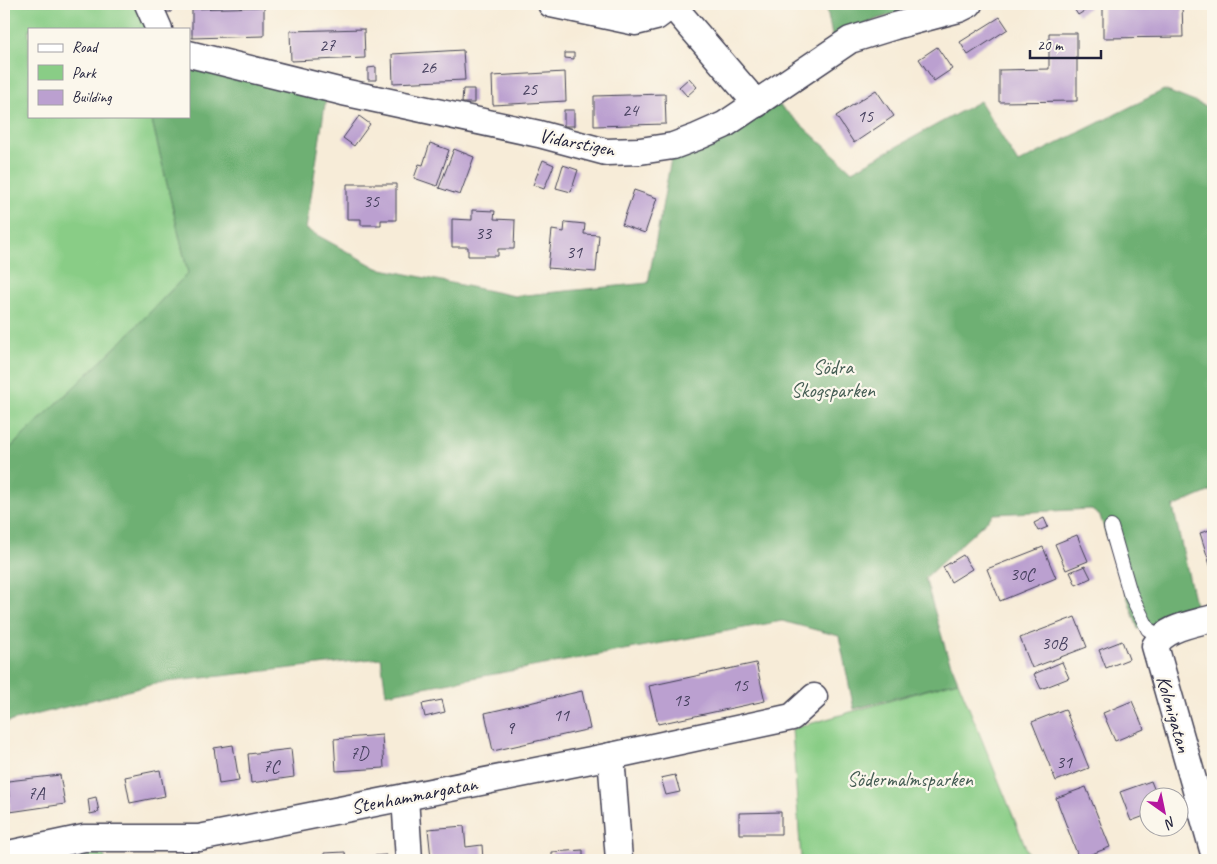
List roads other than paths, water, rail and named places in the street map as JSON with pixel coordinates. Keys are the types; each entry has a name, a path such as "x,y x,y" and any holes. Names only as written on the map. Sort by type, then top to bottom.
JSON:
{"street":[{"path":"148,4 159,28"},
{"path":"551,4 636,22 656,17 672,5 757,104"},
{"name":"Vidarstigen","path":"190,54 343,92 539,134 606,152 640,151 673,146 724,125 850,40 959,9 969,4"},
{"path":"1160,637 1178,628 1213,618"},
{"name":"Kolonigatan","path":"1160,637 1155,646 1213,850"},
{"name":"Stenhammargatan","path":"4,855 84,838 200,849 405,797 611,756 792,717 814,697"},
{"path":"611,756 619,860"},
{"path":"405,797 409,860"}],"lane":[{"path":"1111,527 1130,593 1148,628 1160,637"}],"park label":[{"name":"Södra Skogsparken","path":"833,378"},
{"name":"Södermalmsparken","path":"910,779"}]}
